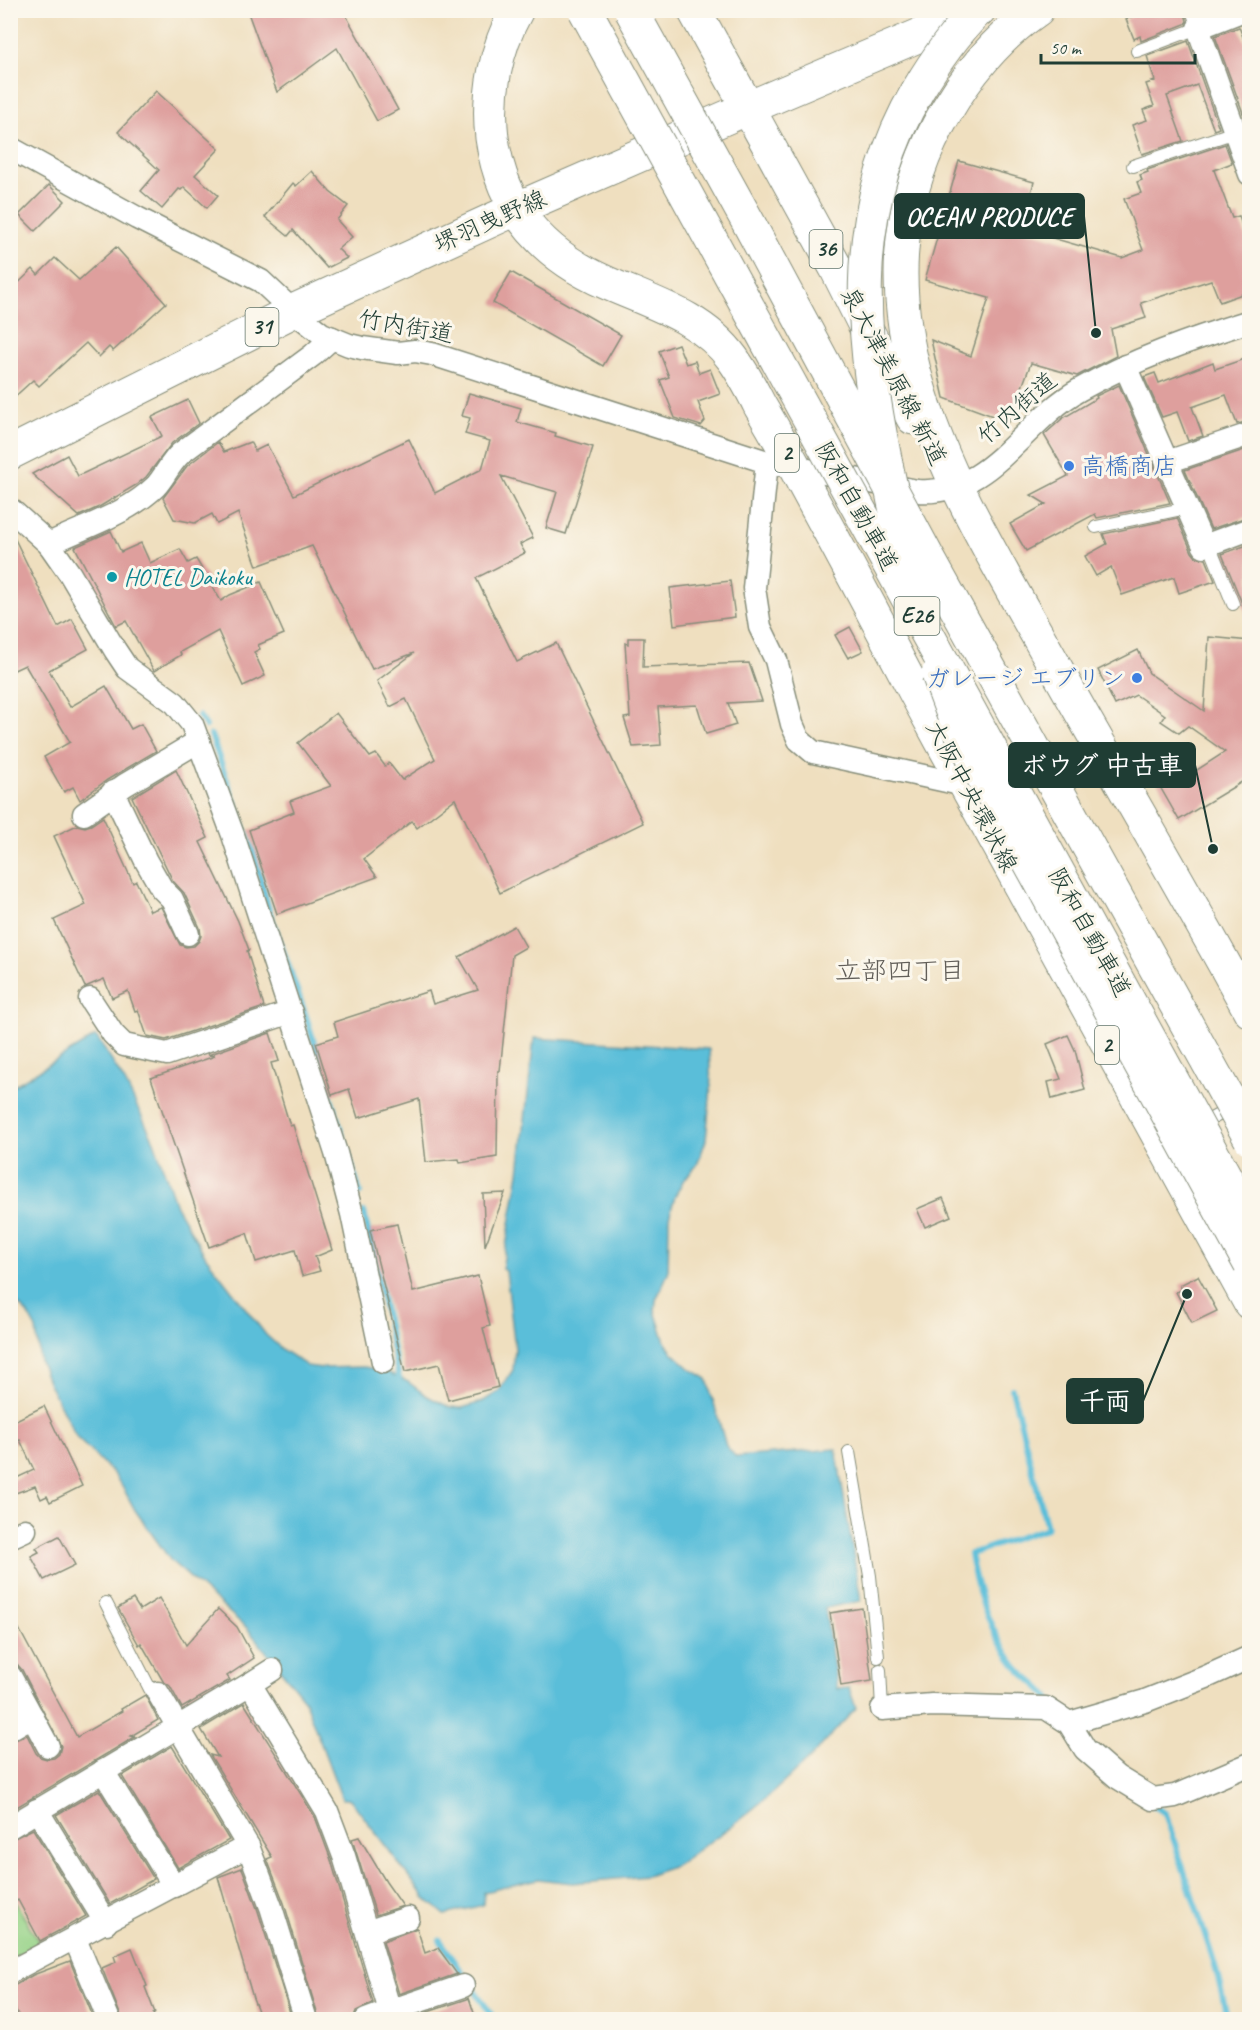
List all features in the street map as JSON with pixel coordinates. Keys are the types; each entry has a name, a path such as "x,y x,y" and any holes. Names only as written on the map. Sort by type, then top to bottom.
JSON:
{"main road":[{"path":"494,71 500,10"},
{"name":"大阪中央環状線","path":"517,10 505,34 494,71 491,109 494,146 499,168 516,209 543,244 571,265 667,308 712,336 736,363 781,464 965,785 1250,1304"},
{"name":"阪和自動車道","path":"585,10 1250,1222"},
{"name":"阪和自動車道","path":"632,10 926,554 1250,1138"},
{"name":"泉大津美原線 新道","path":"694,10 836,268 890,376 931,451 956,488"},
{"name":"大阪中央環状線","path":"979,10 945,48 908,105 885,160 870,219 864,285 866,319 876,410 894,501 916,597 937,671 954,717 977,766 1250,1264"},
{"name":"堺羽曳野線","path":"10,453 293,311 516,209 979,10"},
{"path":"1036,10 987,54 956,95 922,160 909,204 900,268 907,344 919,394 956,488 1245,991"}],"street":[{"path":"1244,10 1195,19 1242,129 1250,174"},
{"name":"竹内街道","path":"10,148 137,218 261,281 322,334 349,345 382,352 415,351 432,354 781,464 917,491 934,492 956,488 984,473 1050,410 1078,390 1125,366 1250,321"},
{"path":"49,543 140,500 158,484 170,464 181,453 332,338"},
{"path":"1125,366 1204,546 1250,529"},
{"path":"1167,462 1250,434"},
{"path":"781,464 754,588 760,627 776,660 792,724 799,740 813,752 965,785"},
{"path":"10,509 49,543 122,661 135,675 180,708 192,724 233,835 336,1153 348,1195 383,1362"},
{"path":"84,814 113,792 199,741"},
{"path":"113,792 146,861 162,889 172,899 188,934"},
{"path":"90,999 113,1034 124,1045 167,1054 291,1012"},
{"path":"1068,1723 1145,1701 1250,1657"},
{"path":"10,1827 178,1729 272,1670"},
{"path":"10,1676 48,1746"},
{"path":"250,1684 327,1811 344,1857 392,2015"},
{"path":"158,1693 248,1846 271,1907 306,2019"},
{"path":"882,1709 932,1705 1046,1708 1068,1723 1086,1749 1117,1777 1153,1799 1175,1796 1250,1764"},
{"path":"10,1729 32,1716"},
{"path":"103,1771 174,1886"},
{"path":"37,1810 105,1923"},
{"path":"10,1972 248,1846"},
{"path":"366,1932 408,1918"},
{"path":"75,1939 109,2019"},
{"path":"366,2019 392,2015 463,1986"}],"lane":[{"path":"1137,51 1195,19"},
{"path":"1133,166 1242,129"},
{"path":"1096,527 1187,508"},
{"path":"1209,544 1233,604"},
{"path":"1162,1145 1250,1098"},
{"path":"849,1452 870,1576 882,1709"},
{"path":"106,1603 150,1689 158,1693"}],"green space":[{"path":"16,1903 40,1944 11,1959 11,1906"}],"water":[{"path":"96,1036 125,1082 154,1141 176,1206 206,1257 266,1335 284,1351 307,1366 364,1367 383,1370 449,1407 462,1408 482,1402 498,1392 513,1370 515,1349 506,1271 502,1269 519,1173 534,1038 709,1049 711,1087 706,1140 697,1165 683,1181 675,1196 669,1217 668,1273 656,1300 655,1311 665,1342 673,1353 692,1370 707,1379 726,1446 736,1457 836,1449 861,1601 825,1608 837,1689 849,1688 856,1708 811,1757 733,1825 677,1865 647,1876 572,1883 538,1879 484,1892 483,1905 445,1915 425,1898 350,1799 342,1799 304,1699 247,1628 171,1561 135,1510 112,1472 77,1438 49,1384 40,1361 36,1329 27,1313 11,1297 10,1088"}],"building":[{"path":"247,10 343,10 398,110 377,121 337,48 277,92"},
{"path":"1147,10 1184,10 1187,21 1185,24 1141,41 1140,36 1134,39 1126,19"},
{"path":"1239,27 1250,54 1250,132 1215,36"},
{"path":"1188,41 1219,128 1214,130 1197,85 1167,96 1183,141 1142,154 1132,125 1147,120 1143,110 1154,106 1146,84 1155,81 1147,56"},
{"path":"156,91 219,149 195,175 218,195 207,208 184,187 179,189 162,209 141,191 159,170 118,132"},
{"path":"1225,144 1232,163 1214,170 1232,218 1239,216 1250,250 1250,284 1246,285 1245,293 1220,302 1211,280 1141,303 1146,318 1111,329 1116,356 1077,376 1031,363 1009,422 944,398 931,340 971,356 989,298 925,280 959,161 1034,182 1021,229 1122,258 1143,250 1124,199 1141,193 1137,182 1142,180 1140,175 1148,172 1147,170"},
{"path":"312,171 330,192 348,206 337,220 352,237 338,249 347,258 327,268 293,230 288,236 265,217 293,183 296,186"},
{"path":"49,185 65,201 35,231 19,215"},
{"path":"116,247 166,303 113,351 109,347 99,357 86,343 39,386 33,380 10,401 10,291 33,269 38,275 55,258 79,280"},
{"path":"511,272 621,335 603,366 493,303"},
{"path":"678,344 686,364 695,361 699,373 710,369 720,394 698,402 705,421 701,426 675,418 660,380 669,377 659,351"},
{"path":"1250,357 1250,421 1237,424 1226,395 1192,407 1203,436 1188,441 1177,412 1162,417 1144,377 1155,373 1159,383 1213,362 1215,369"},
{"path":"1119,385 1170,503 1097,518 1095,514 1026,551 1010,524 1046,504 1031,495 1068,476 1044,435 1063,418 1097,398 1096,396"},
{"path":"469,393 521,408 517,422 593,447 566,534 546,528 557,492 501,476 533,538 520,544 525,553 476,578 517,662 556,643 643,823 500,893 455,799 417,828 412,821 364,859 377,877 277,914 249,830 294,812 290,801 331,786 298,743 336,713 370,757 376,754 385,766 389,763 402,780 435,759 406,699 390,707 377,681 414,653 372,669 312,546 257,566 238,513 217,524 212,514 195,523 174,519 163,498 187,466 218,442 224,452 250,442 255,451 267,445 294,495 409,439 435,493 482,469 490,441 465,434 470,418 462,416"},
{"path":"188,400 199,423 172,443 146,477 99,507 79,516 32,474 67,455 78,476 162,436 152,417"},
{"path":"1250,448 1250,516 1211,529 1185,470"},
{"path":"1177,518 1192,552 1196,557 1206,559 1215,581 1179,593 1174,577 1122,595 1111,567 1096,576 1085,556 1107,544 1103,534"},
{"path":"10,529 58,627 72,619 88,649 49,670 70,707 106,686 131,729 141,724 156,751 107,780 80,800 73,787 64,792 44,757 70,742 25,665 10,672"},
{"path":"111,531 121,552 141,543 150,563 180,549 188,563 196,559 221,601 261,582 284,634 258,645 260,649 254,652 265,676 243,686 218,631 180,652 181,655 154,671 126,621 116,626 75,547"},
{"path":"1250,544 1250,618 1248,618 1222,554"},
{"path":"730,581 735,617 674,625 670,588"},
{"path":"850,627 863,651 848,658 835,635"},
{"path":"1209,637 1250,641 1250,777 1179,820 1151,771 1172,760 1183,779 1225,752 1188,726 1179,733 1161,721 1165,715 1136,695 1115,705 1098,670 1138,650 1149,673 1204,711"},
{"path":"628,638 644,638 643,667 749,663 762,701 728,703 736,725 706,734 697,705 658,707 661,745 633,747 624,718 630,717 625,643 628,644"},
{"path":"176,770 208,838 200,842 238,921 249,950 247,951 264,1007 166,1040 147,1036 138,1010 135,1011 128,991 112,998 104,979 85,987 54,920 86,905 54,836 77,825 85,827 91,825 103,817 133,883 136,881 150,911 161,907 180,945 194,946 201,936 200,928 184,893 173,881 132,797"},
{"path":"514,926 526,947 512,955 500,1071 498,1071 497,1157 460,1163 459,1159 426,1162 419,1099 358,1118 349,1089 332,1095 316,1043 338,1036 334,1022 429,991 433,1004 478,990 459,957"},
{"path":"270,1033 279,1061 271,1063 332,1250 315,1257 320,1271 302,1276 295,1250 256,1262 247,1233 209,1247 151,1078 215,1056 208,1055"},
{"path":"1068,1035 1075,1050 1085,1090 1052,1099 1048,1082 1061,1079 1047,1044"},
{"path":"505,1193 485,1246 483,1194"},
{"path":"943,1198 951,1216 925,1227 917,1209"},
{"path":"397,1224 413,1292 478,1276 490,1326 483,1328 498,1387 448,1400 439,1364 405,1372 370,1230"},
{"path":"1198,1276 1217,1311 1192,1323 1176,1292 1182,1290 1180,1285"},
{"path":"44,1406 82,1486 50,1502 47,1496 41,1499 35,1486 10,1495 10,1481 34,1470 20,1440 10,1444 10,1423"},
{"path":"59,1536 75,1565 44,1580 31,1556 39,1552 36,1548"},
{"path":"159,1598 186,1645 218,1609 237,1627 254,1658 227,1676 230,1680 182,1708 141,1643 139,1645 118,1608 133,1599 140,1610"},
{"path":"862,1608 872,1681 841,1686 830,1613"},
{"path":"10,1612 77,1737 145,1695 158,1720 131,1736 135,1737 10,1811 10,1742 27,1735 36,1753 47,1759 59,1754 61,1746 22,1670 17,1664 10,1663"},
{"path":"244,1703 315,1817 331,1860 373,2003 356,2011 353,2019 319,2019 284,1903 267,1859 272,1857 210,1755 218,1757 201,1729"},
{"path":"172,1746 229,1840 178,1868 122,1776"},
{"path":"99,1790 154,1879 110,1904 56,1815"},
{"path":"33,1829 86,1916 40,1941 18,1900 10,1905 10,1840"},
{"path":"359,1837 403,1906 376,1915 352,1839"},
{"path":"242,1868 292,2019 261,2019 253,1998 218,1877"},
{"path":"417,1928 425,1953 438,1948 457,1974 399,1994 383,1941"},
{"path":"132,1948 147,1986 145,1987 156,2019 122,2019 102,1968 116,1962 114,1956"},
{"path":"70,1961 94,2019 20,2019 10,1997 10,1988 33,1975"},
{"path":"469,1998 476,2019 407,2019 467,1999"}],"waterway":[{"path":"199,716 206,726"},
{"path":"211,735 255,859 270,913 306,1016 360,1193"},
{"path":"364,1212 399,1378"},
{"path":"1012,1389 1047,1528 970,1554 981,1599 999,1641 1016,1666 1045,1692 1052,1703"},
{"path":"1154,1806 1165,1813 1215,1965 1228,2020"},
{"path":"440,1940 495,2020"}],"place":[{"name":"OCEAN PRODUCE","path":"1096,333"},
{"name":"高橋商店","path":"1069,466"},
{"name":"HOTEL Daikoku","path":"112,577"},
{"name":"ガレージ エブリン","path":"1137,678"},
{"name":"ボウグ 中古車","path":"1213,849"},
{"name":"千両","path":"1187,1294"}],"district":[{"name":"立部四丁目","path":"900,970"}]}
